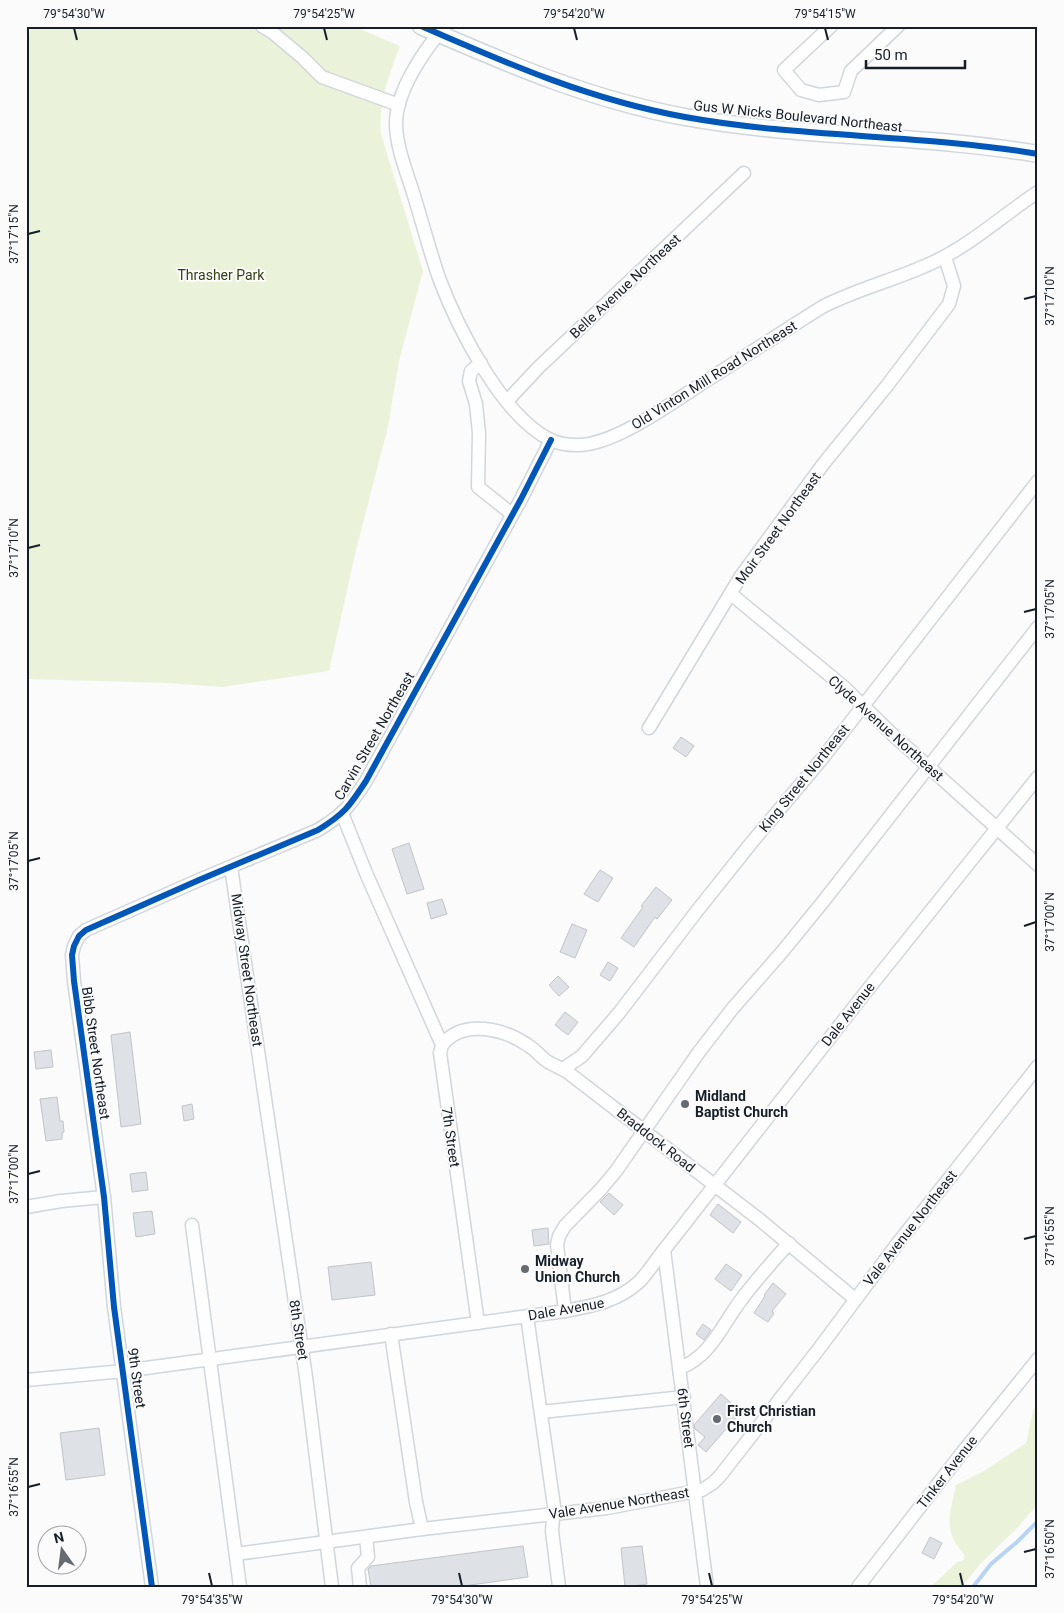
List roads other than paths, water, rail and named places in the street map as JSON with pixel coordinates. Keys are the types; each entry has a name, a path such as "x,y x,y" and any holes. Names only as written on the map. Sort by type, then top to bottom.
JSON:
{"main road":[{"name":"Gus W Nicks Boulevard Northeast","path":"421,26 442,30 551,81 641,108 684,117 742,126 966,144 1038,154"}],"street":[{"path":"262,26 297,52 322,77 399,105"},
{"path":"831,26 784,70 801,90 819,95 844,92 851,71 898,26"},
{"name":"Old Vinton Mill Road Northeast","path":"442,30 423,55 407,84 399,105 396,123 400,148 430,250 456,317 481,364 520,417 537,432 550,440 564,444 590,444 636,426 822,307 842,297 896,279 945,257 984,232 1038,192"},
{"name":"Belle Avenue Northeast","path":"507,401 539,367 744,173"},
{"name":"Moir Street Northeast","path":"649,728 741,576 792,505 949,304 954,286 945,257"},
{"path":"481,364 471,372 469,381 476,404 479,433 478,487 512,514"},
{"name":"Carvin Street Northeast","path":"79,936 86,930 318,830 349,807 366,781 512,514 550,440"},
{"name":"King Street Northeast","path":"563,1069 582,1056 619,1013 715,888 821,760 1038,481"},
{"name":"Clyde Avenue Northeast","path":"731,594 845,688 862,706 1038,865"},
{"path":"566,1311 558,1252 559,1236 565,1226 606,1183 699,1052 733,1008 822,903 1038,627"},
{"name":"Dale Avenue","path":"26,1380 124,1371 566,1311 596,1305 612,1300 627,1292 640,1281 861,998 1038,777"},
{"name":"7th Street","path":"342,814 442,1045 440,1053 447,1108 478,1323"},
{"name":"Midway Street Northeast","path":"231,867 262,1074"},
{"name":"Bibb Street Northeast","path":"79,936 72,955 74,981 99,1173"},
{"name":"Braddock Road","path":"442,1045 446,1039 468,1029 496,1031 529,1046 645,1130 855,1299"},
{"name":"Vale Avenue Northeast","path":"236,1554 422,1529 606,1508 702,1490 720,1476 894,1248 1038,1066"},
{"name":"8th Street","path":"262,1074 302,1347 332,1587"},
{"name":"9th Street","path":"99,1173 104,1197 114,1307 152,1587"},
{"path":"26,1207 61,1201 104,1197"},
{"path":"192,1225 240,1587"},
{"path":"680,1368 690,1364 709,1348 740,1302 789,1244"},
{"name":"6th Street","path":"664,1250 707,1587"},
{"path":"527,1316 554,1514 552,1530 560,1587"},
{"path":"391,1334 416,1502 422,1529"},
{"name":"Tinker Avenue","path":"858,1587 1038,1358"},
{"path":"541,1412 684,1397"},
{"path":"360,1587 358,1568 368,1557 366,1537"}],"waterway":[{"path":"973,1587 991,1564 1038,1521"}],"place":[{"name":"Midland Baptist Church","path":"685,1104"},
{"name":"Midway Union Church","path":"525,1269"},
{"name":"First Christian Church","path":"717,1419"}],"park label":[{"name":"Thrasher Park","path":"221,275"}]}
